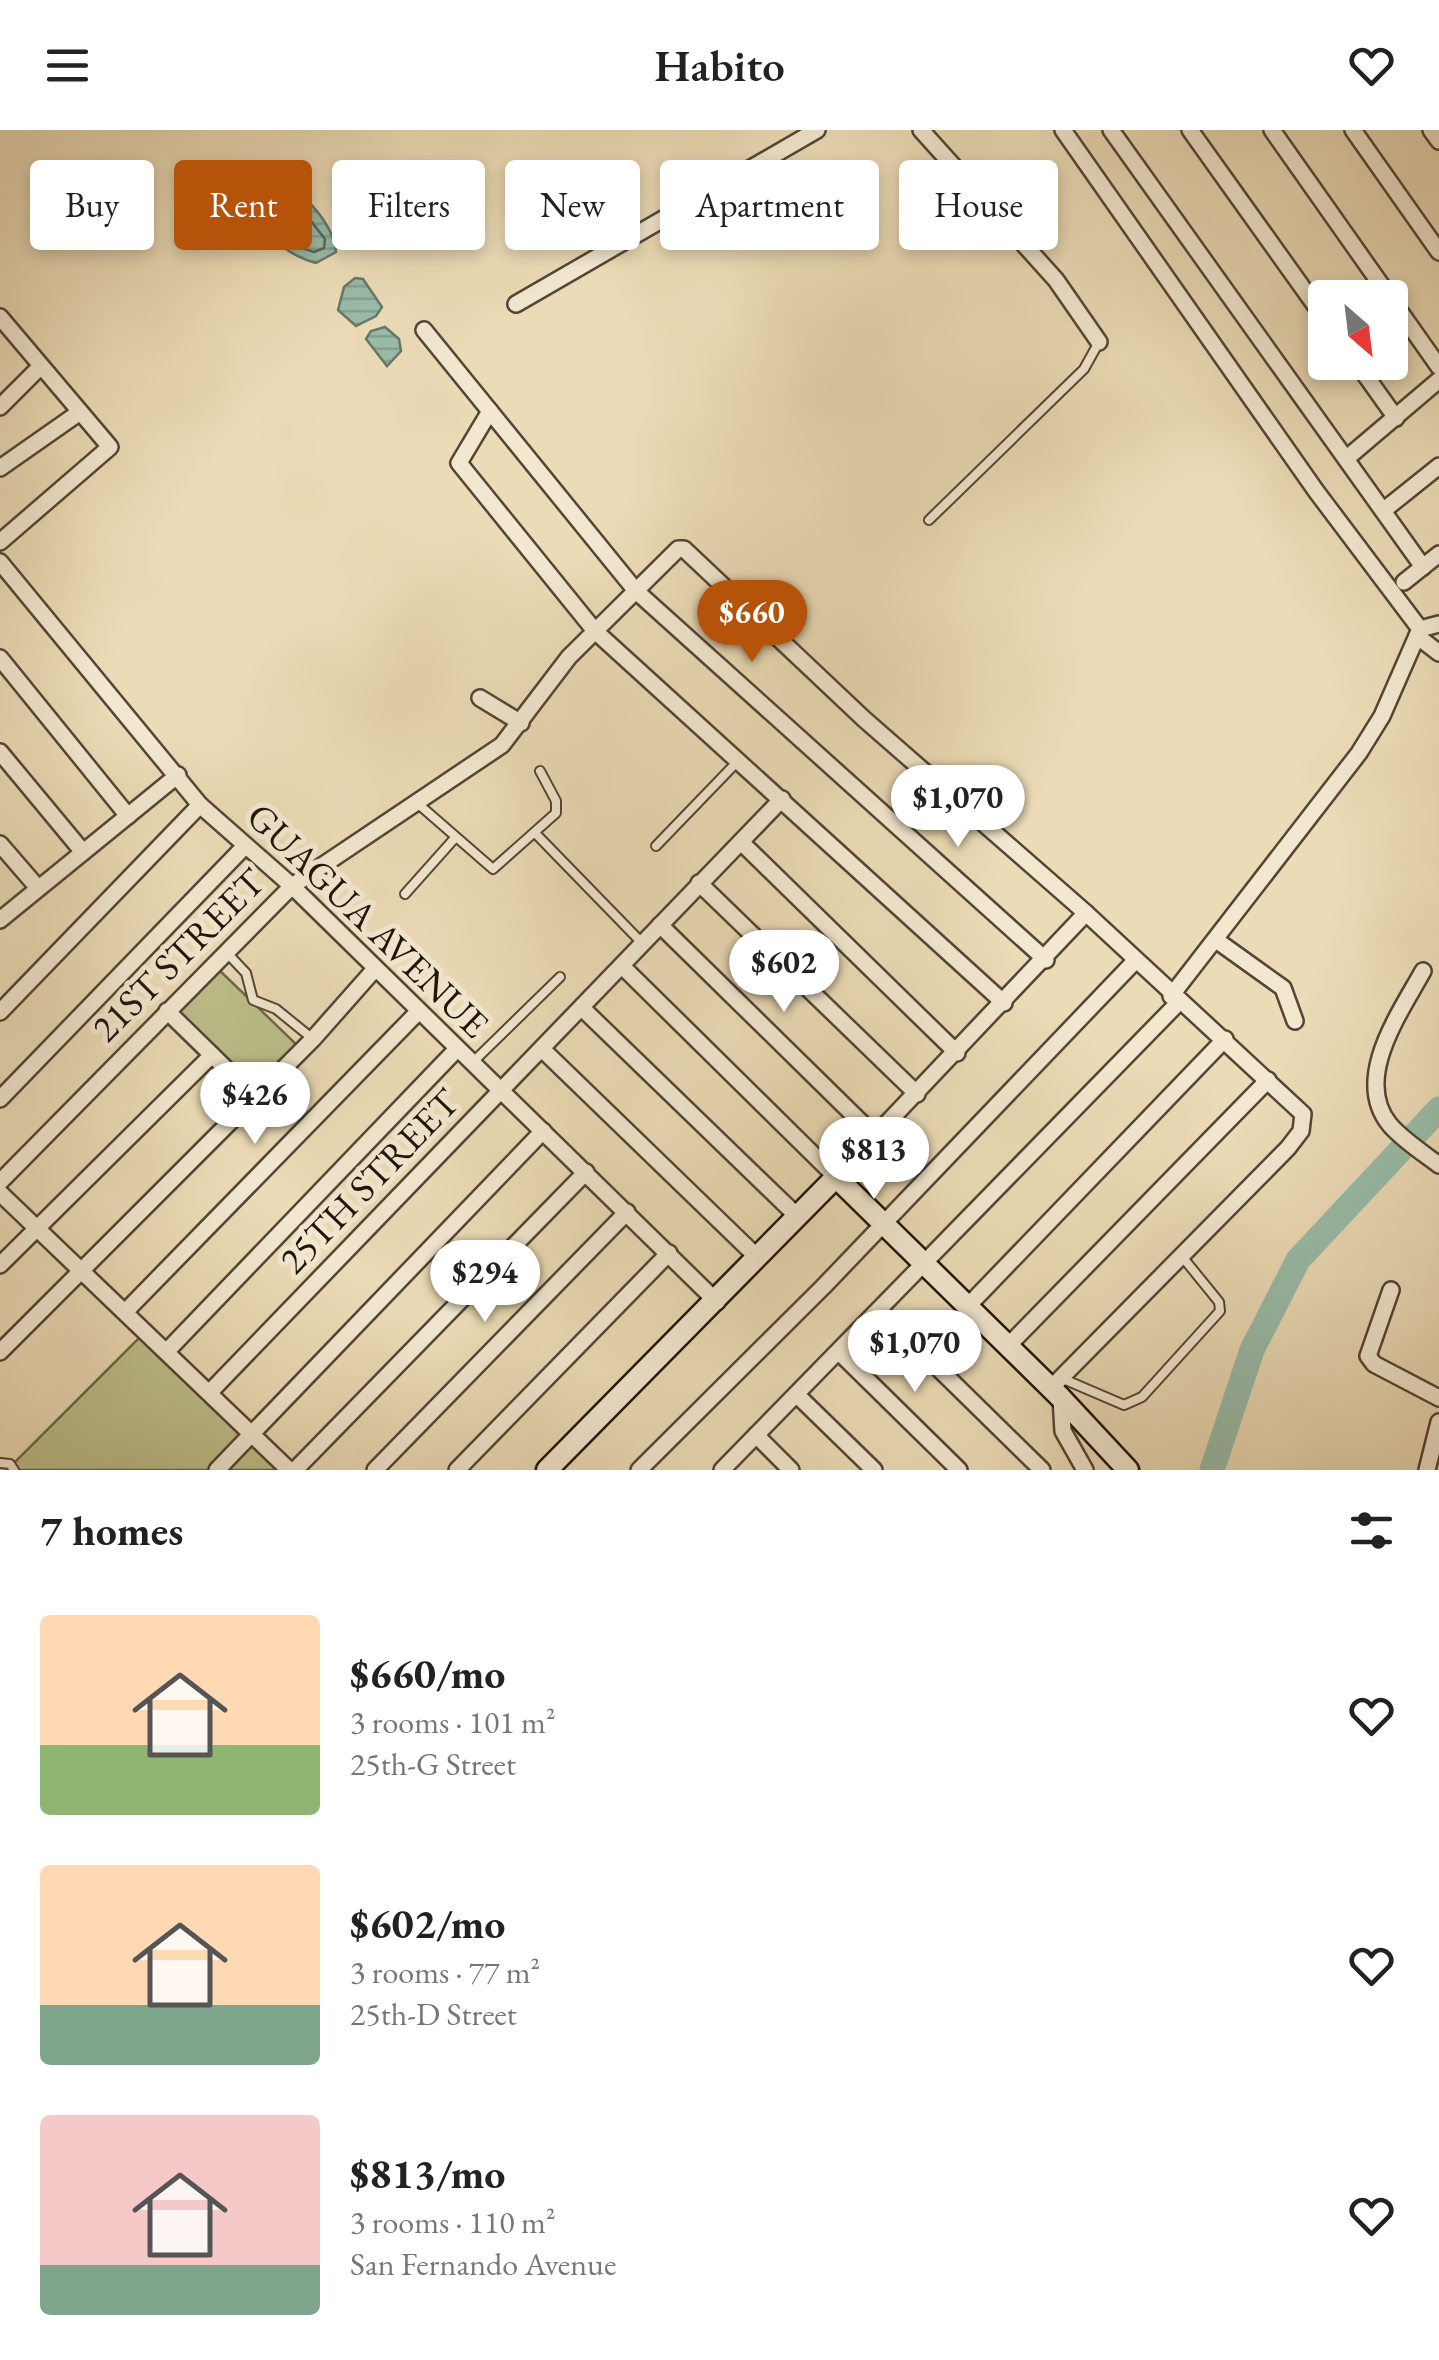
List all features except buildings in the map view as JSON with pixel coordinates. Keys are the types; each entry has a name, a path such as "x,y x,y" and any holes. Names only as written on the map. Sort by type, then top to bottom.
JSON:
{"main road":[{"path":"547,1470 717,1302 836,1177 1007,1347 1058,1388 1128,1470"}],"street":[{"path":"516,304 817,130"},
{"path":"921,130 1056,280 1098,342"},
{"path":"1063,130 1316,491 1419,633 1439,654"},
{"path":"1110,130 1423,567"},
{"path":"1190,130 1308,295"},
{"path":"1272,130 1439,367"},
{"path":"1353,130 1439,252"},
{"path":"1431,130 1439,140"},
{"path":"0,318 110,447 0,542"},
{"path":"424,330 636,591 1046,960"},
{"path":"1,404 40,367"},
{"path":"1369,380 1396,418"},
{"path":"1347,458 1439,380"},
{"path":"490,411 459,463 596,631 1004,1003"},
{"path":"0,468 80,412"},
{"path":"1384,510 1439,466"},
{"name":"21ST STREET","path":"0,1182 292,886 502,745 569,657 678,549 684,549 864,719 1086,913"},
{"path":"1404,582 1439,554"},
{"name":"GUAGUA AVENUE","path":"0,562 200,804 292,886 417,1013 717,1302"},
{"path":"722,1470 924,1265 1175,999 1359,753 1382,716 1419,633 1439,624"},
{"path":"0,658 128,816"},
{"path":"480,698 521,723"},
{"path":"0,752 83,852"},
{"path":"0,920 178,775"},
{"name":"25TH STREET","path":"210,1392 624,968 699,883 782,800"},
{"path":"0,1012 200,804"},
{"path":"740,842 957,1053"},
{"path":"0,844 38,888"},
{"path":"0,1099 244,847"},
{"path":"699,883 917,1094"},
{"path":"624,968 836,1177 1046,960 1086,913 1175,999 1225,1039 1302,1111 1301,1130 1180,1254 1058,1388 1062,1430 1085,1470"},
{"path":"660,925 875,1136"},
{"path":"1216,940 1283,988 1295,1021"},
{"path":"640,1470 1136,960"},
{"path":"0,1352 313,1039 374,970"},
{"path":"1423,971 1389,1034 1376,1099 1385,1116 1408,1141 1434,1162"},
{"path":"583,1009 797,1216"},
{"path":"168,1011 254,1096"},
{"path":"125,1312 417,1013"},
{"path":"966,1308 1225,1039"},
{"path":"167,1351 456,1050"},
{"path":"543,1050 758,1258"},
{"path":"0,1264 212,1055"},
{"path":"1007,1347 1268,1080"},
{"path":"217,1470 543,1131"},
{"path":"0,1193 292,1470 586,1172"},
{"path":"375,1470 627,1212"},
{"path":"457,1470 668,1253"},
{"path":"1391,1290 1368,1356 1374,1364 1439,1398"},
{"path":"879,1310 1042,1470"},
{"path":"839,1352 960,1470"},
{"path":"797,1395 874,1470"},
{"path":"1427,1470 1439,1422"},
{"path":"756,1436 791,1470"}],"lane":[{"path":"929,520 1084,370 1098,342"},
{"path":"656,846 737,762"},
{"path":"416,802 493,869 556,813 556,801 540,771"},
{"path":"536,834 644,945"},
{"path":"405,894 454,839"},
{"path":"227,953 246,973 252,1000 276,1009 313,1039"},
{"path":"471,1064 560,977"},
{"path":"1058,1388 1124,1405 1142,1397 1220,1310 1220,1302 1180,1254"},
{"path":"0,1462 10,1464 14,1470"}],"shaded area":[{"path":"216,967 299,1047 256,1091 174,1011"},
{"path":"147,1330 287,1470 7,1470"}],"water":[{"path":"312,205 329,229 332,250 336,252 316,263 288,250 312,250"},
{"path":"355,278 363,279 382,307 376,316 356,326 338,310 344,287"},
{"path":"385,327 399,339 401,351 387,366 366,339 371,331"}],"waterway":[{"path":"1212,1470 1252,1350 1298,1260 1439,1109"}]}
